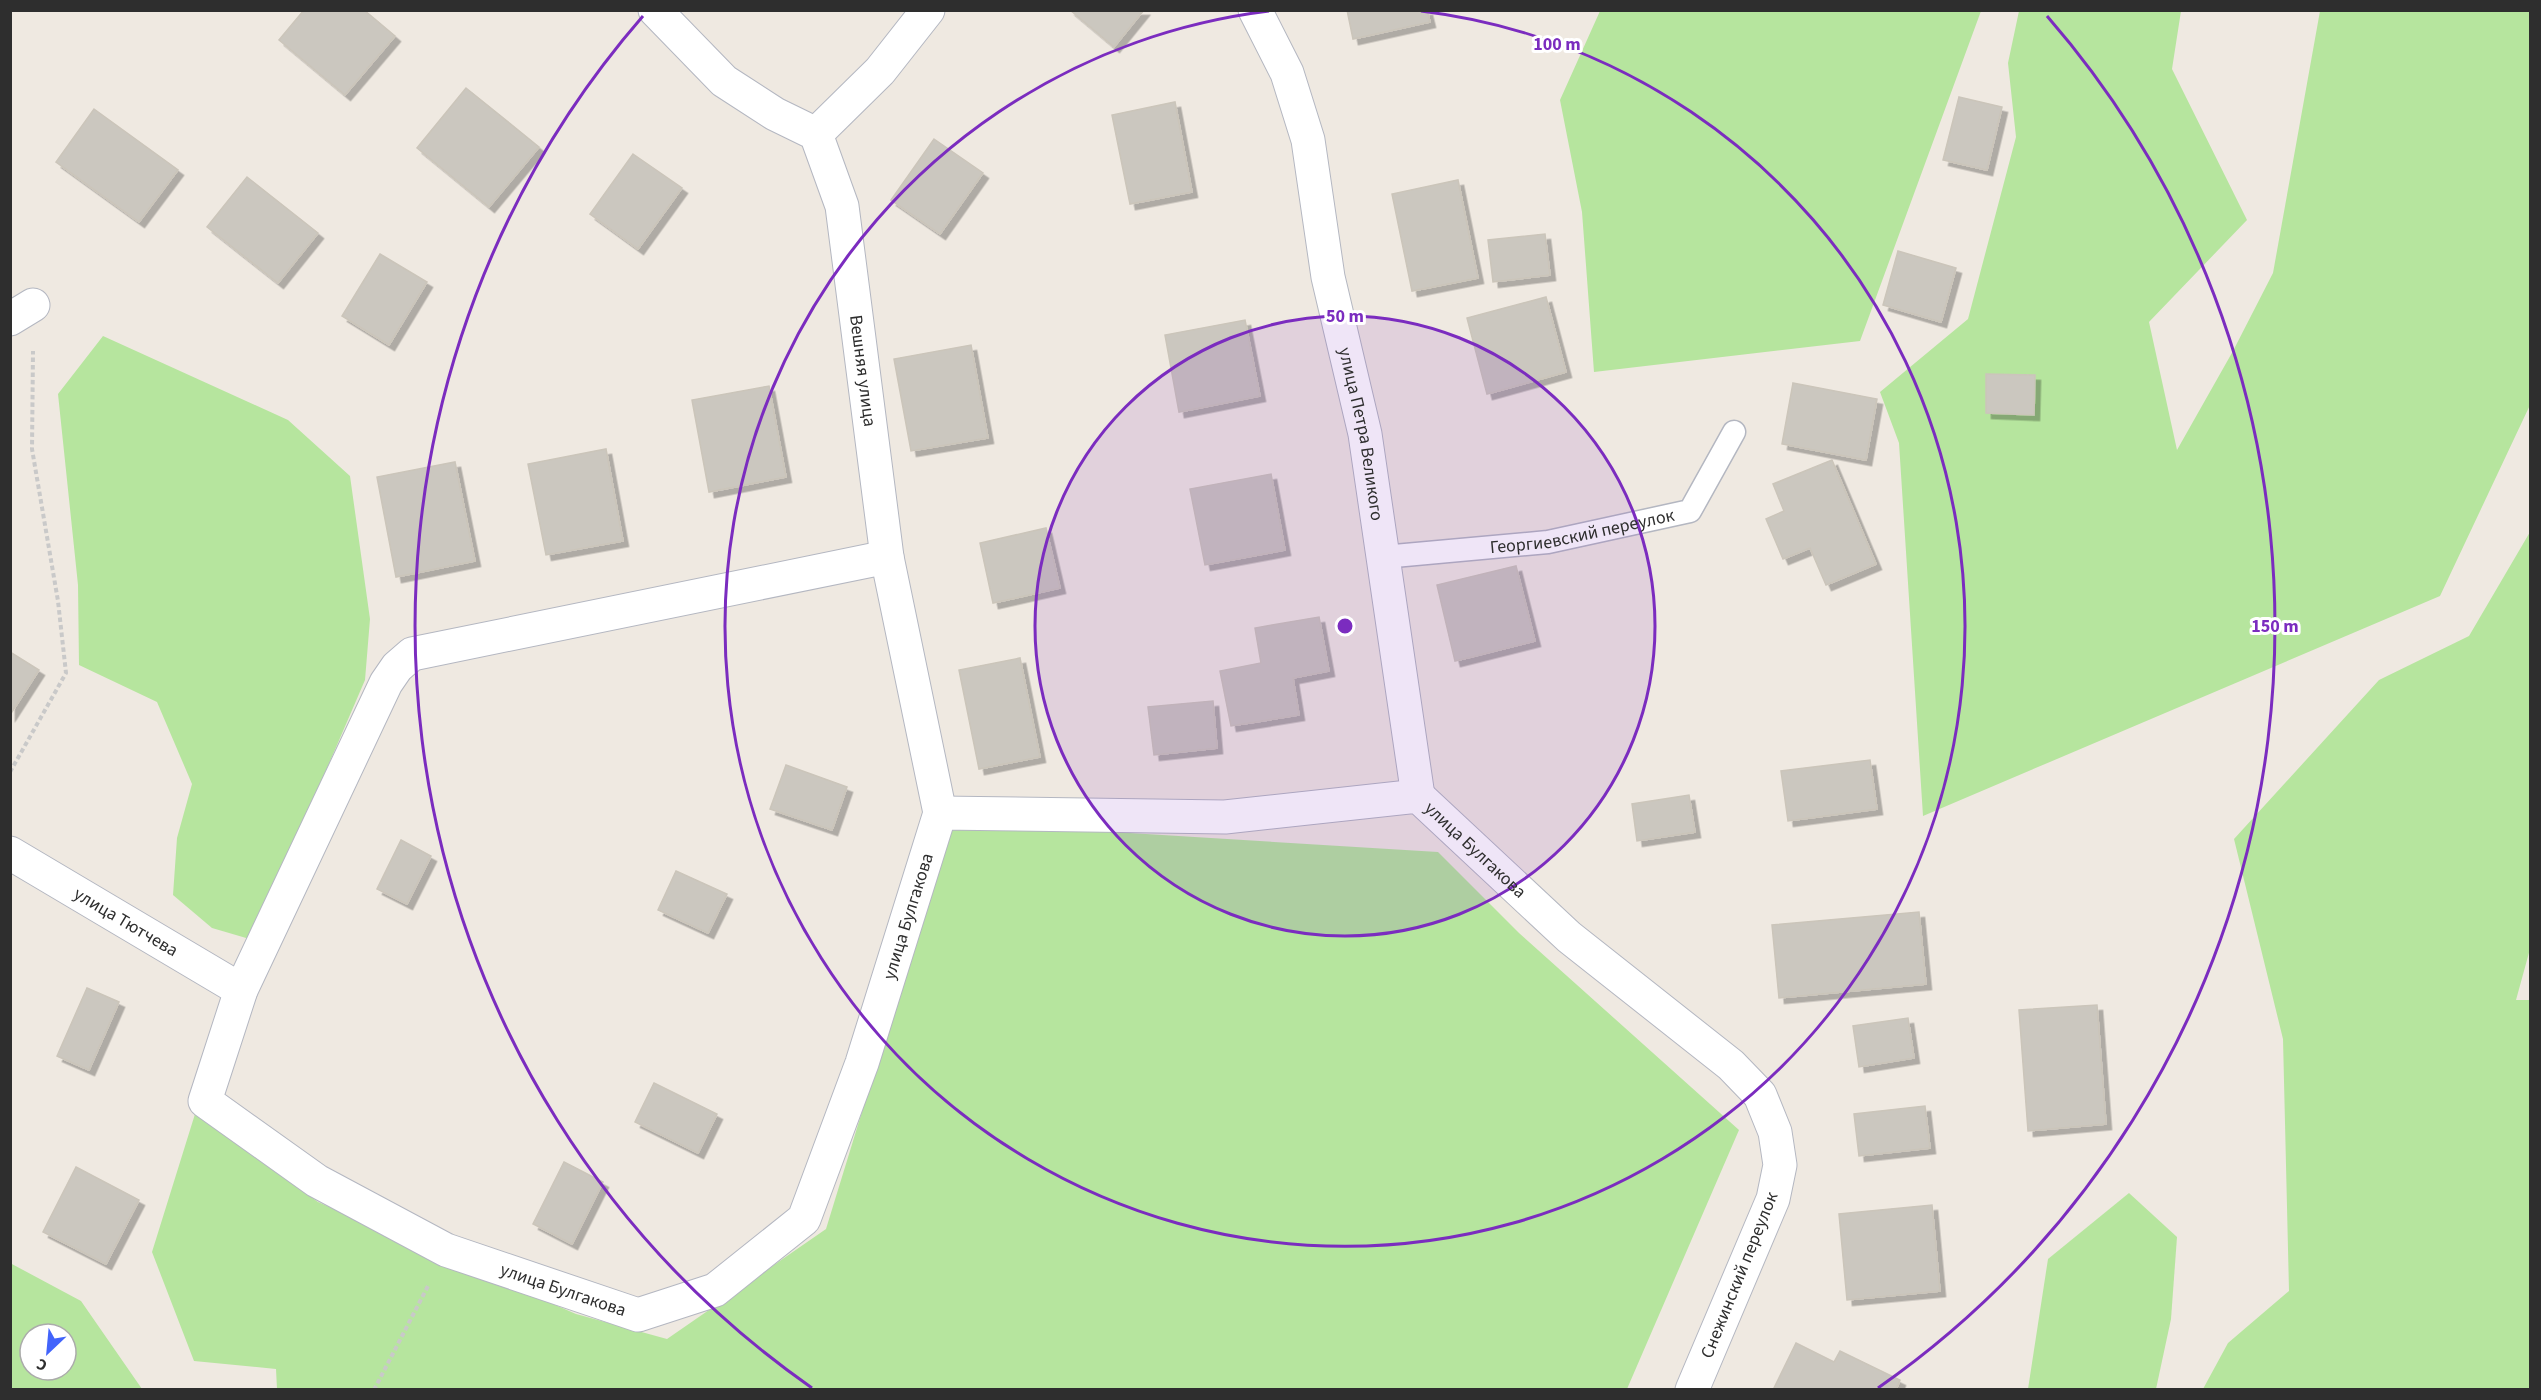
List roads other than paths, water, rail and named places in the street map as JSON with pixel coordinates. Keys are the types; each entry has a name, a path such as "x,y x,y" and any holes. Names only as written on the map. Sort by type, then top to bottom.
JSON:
{"street":[{"path":"655,10 724,81 776,114 816,134 880,70 928,10"},
{"name":"улица Петра Великого","path":"1255,10 1287,73 1308,140 1328,277 1365,434 1418,796"},
{"name":"Вешняя улица","path":"816,134 842,206 887,556 940,813"},
{"path":"241,990 386,683 397,667 412,654 887,556"},
{"name":"улица Булгакова","path":"241,990 205,1101 317,1181 446,1251 638,1315 715,1290 804,1219 862,1063 940,813 1225,817 1418,796 1569,937 1731,1065"},
{"name":"улица Тютчева","path":"10,853 241,990"},
{"name":"Снежинский переулок","path":"1692,1389 1773,1199 1780,1165 1775,1132 1760,1095 1731,1065"}],"lane":[{"name":"Георгиевский переулок","path":"1383,557 1548,542 1690,511 1734,432"}]}
